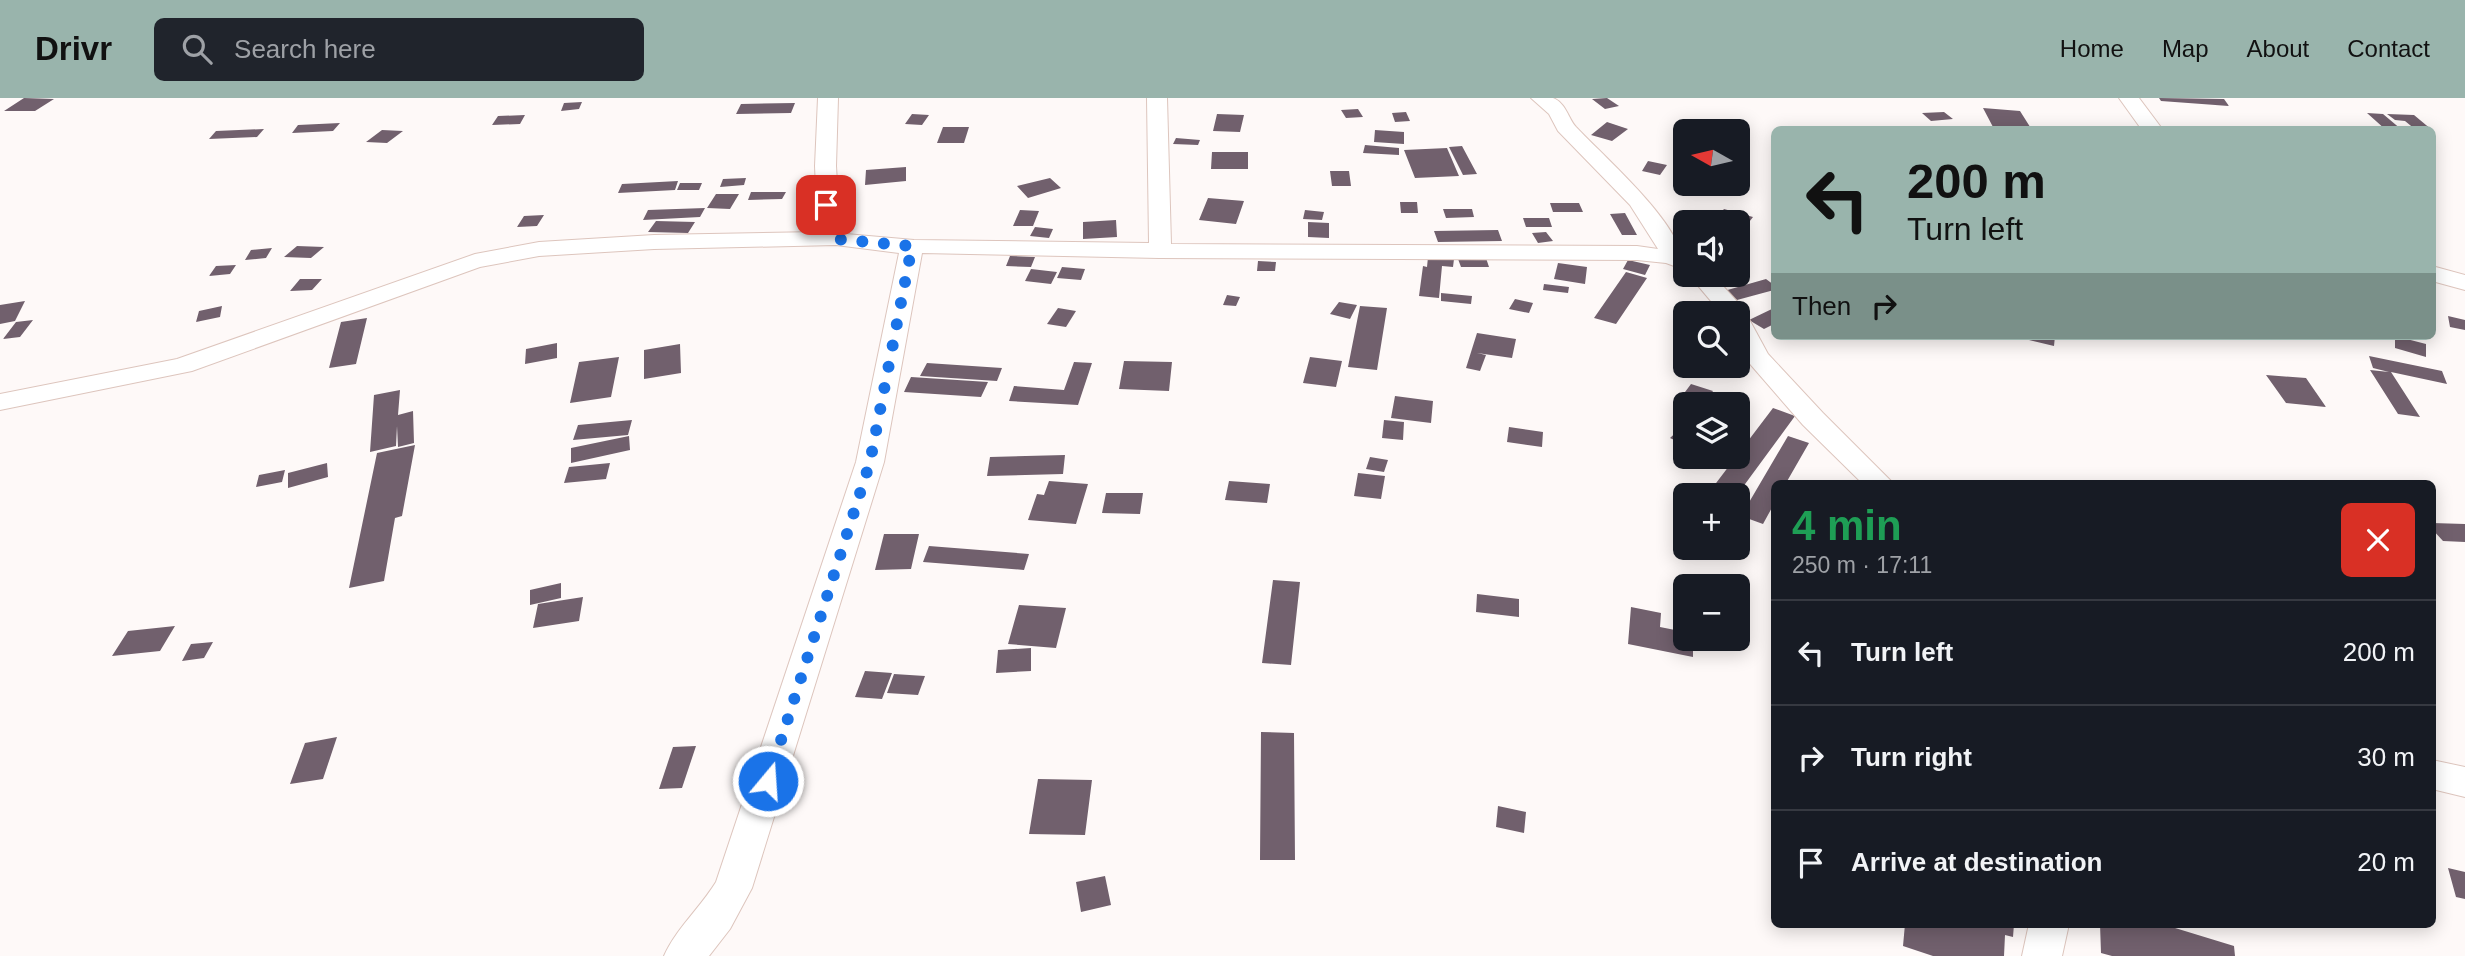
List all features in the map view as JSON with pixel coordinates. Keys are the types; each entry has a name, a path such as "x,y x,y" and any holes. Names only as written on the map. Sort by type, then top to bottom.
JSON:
{"street":[{"path":"828,98 824,145 826,205 829,235 834,239"},
{"path":"1157,98 1161,236 1159,251"},
{"path":"1541,98 1557,111 1565,127 1638,201 1673,254"},
{"path":"2129,98 2150,126"},
{"path":"0,402 183,366 475,261 539,249 654,242 834,239 912,246 1159,251 1637,253 1673,259"},
{"path":"684,956 716,917 733,888 870,462 912,246"},
{"path":"2436,274 2465,282"},
{"path":"1711,287 1724,301"},
{"path":"1750,342 1758,357 1813,419 1876,480"},
{"path":"2436,775 2465,782"},
{"path":"2042,956 2048,928"}],"building":[{"path":"24,98 54,99 35,111 4,111"},
{"path":"1607,98 1619,106 1605,109 1592,99"},
{"path":"2159,98 2224,99 2229,106 2161,101"},
{"path":"582,102 579,109 561,111 564,103"},
{"path":"795,103 791,113 736,114 741,104"},
{"path":"1983,108 2020,111 2029,126 1992,126"},
{"path":"1358,109 1363,117 1346,118 1341,110"},
{"path":"1406,112 1410,121 1395,122 1392,113"},
{"path":"1944,112 1953,119 1931,121 1922,113"},
{"path":"2367,113 2383,114 2397,126 2382,126"},
{"path":"912,114 929,115 922,125 905,124"},
{"path":"1217,114 1244,115 1240,132 1213,131"},
{"path":"2387,114 2414,115 2427,126 2411,126 2405,121 2395,120"},
{"path":"525,115 520,124 492,125 498,116"},
{"path":"1607,122 1628,129 1612,141 1591,135"},
{"path":"340,123 333,131 292,133 298,125"},
{"path":"943,127 969,127 964,143 937,143"},
{"path":"264,129 257,137 209,139 216,131"},
{"path":"382,130 403,131 387,143 366,142"},
{"path":"1375,130 1404,132 1404,144 1374,142"},
{"path":"1176,138 1200,140 1198,145 1173,144"},
{"path":"1365,145 1399,148 1399,155 1363,153"},
{"path":"1462,146 1477,174 1463,175 1449,147"},
{"path":"1447,148 1459,176 1415,178 1404,150"},
{"path":"1212,152 1248,152 1248,169 1211,169"},
{"path":"1648,161 1667,165 1660,175 1642,171"},
{"path":"906,167 906,181 865,185 866,170"},
{"path":"1330,171 1349,171 1351,186 1332,186"},
{"path":"746,178 744,185 720,187 723,179"},
{"path":"1050,178 1061,188 1028,198 1017,186"},
{"path":"678,181 675,190 618,193 622,184"},
{"path":"680,183 702,183 699,190 677,190"},
{"path":"751,192 786,192 782,199 748,200"},
{"path":"716,194 739,194 730,209 707,208"},
{"path":"1208,198 1244,201 1236,224 1199,220"},
{"path":"1400,202 1417,202 1418,213 1401,213"},
{"path":"1550,203 1579,203 1583,212 1553,212"},
{"path":"705,208 700,217 643,220 648,210"},
{"path":"1443,209 1472,209 1474,217 1446,218"},
{"path":"1020,210 1039,211 1033,226 1013,226"},
{"path":"1305,210 1324,212 1322,220 1303,219"},
{"path":"1625,213 1637,235 1622,235 1610,214"},
{"path":"544,215 537,226 517,227 524,216"},
{"path":"1523,218 1549,218 1552,227 1526,227"},
{"path":"1116,220 1117,237 1083,239 1083,222"},
{"path":"656,221 695,222 688,233 648,232"},
{"path":"1308,222 1329,223 1329,238 1308,237"},
{"path":"1035,227 1053,229 1049,238 1030,236"},
{"path":"1498,230 1502,241 1438,242 1434,231"},
{"path":"1546,232 1553,241 1538,243 1532,233"},
{"path":"297,246 324,247 311,258 284,257"},
{"path":"272,248 266,258 245,260 251,250"},
{"path":"1010,256 1035,257 1031,267 1006,266"},
{"path":"1428,257 1454,259 1453,267 1442,266 1439,298 1419,296 1423,266 1427,267"},
{"path":"1486,258 1489,267 1461,267 1458,259"},
{"path":"1628,260 1650,265 1645,275 1623,269"},
{"path":"1258,261 1276,262 1275,271 1257,271"},
{"path":"1558,263 1587,267 1585,284 1554,279"},
{"path":"236,265 230,274 209,276 216,266"},
{"path":"1062,267 1085,269 1081,280 1057,278"},
{"path":"1031,269 1057,272 1051,284 1025,281"},
{"path":"1626,272 1647,278 1616,324 1594,318"},
{"path":"300,279 322,279 312,290 290,291"},
{"path":"1766,279 1771,283 1771,291 1737,300 1724,291 1750,287 1750,284"},
{"path":"1544,284 1569,287 1568,293 1543,290"},
{"path":"1441,293 1472,296 1471,304 1441,301"},
{"path":"1227,295 1240,297 1236,306 1223,305"},
{"path":"1515,299 1533,303 1529,313 1509,309"},
{"path":"25,301 15,321 0,324 0,305"},
{"path":"1339,302 1357,305 1350,319 1330,314"},
{"path":"222,306 220,317 196,322 199,311"},
{"path":"1360,306 1387,308 1377,370 1348,367"},
{"path":"1058,308 1076,311 1066,327 1047,324"},
{"path":"1771,309 1771,326 1764,329 1750,320"},
{"path":"2448,316 2465,320 2465,330 2450,327"},
{"path":"367,318 356,364 329,368 341,322"},
{"path":"33,320 20,337 3,339 16,322"},
{"path":"1477,333 1516,339 1512,358 1477,353 1486,355 1480,371 1466,368"},
{"path":"2029,340 2055,340 2054,346"},
{"path":"2395,340 2426,344 2426,357 2395,348"},
{"path":"557,343 557,358 525,364 526,349"},
{"path":"680,344 681,373 644,379 644,350"},
{"path":"2369,356 2442,371 2447,384 2391,372 2420,417 2398,414 2370,370 2389,372 2373,368"},
{"path":"619,357 611,397 570,403 579,362"},
{"path":"1310,357 1342,361 1336,387 1303,383"},
{"path":"1124,361 1172,362 1169,391 1119,389"},
{"path":"1074,362 1092,363 1078,405 1009,401 1014,386 1064,390"},
{"path":"927,363 1002,368 997,381 920,376"},
{"path":"2266,375 2306,378 2326,407 2286,403"},
{"path":"911,377 988,382 981,397 904,392"},
{"path":"1691,384 1713,391 1712,392 1685,392"},
{"path":"400,390 398,415 413,411 414,443 398,447 397,426 396,446 370,452 374,395"},
{"path":"1395,396 1433,401 1431,423 1391,418"},
{"path":"1773,408 1795,416 1746,483 1716,483 1727,469 1750,469 1750,438"},
{"path":"632,420 628,435 573,440 578,425"},
{"path":"1384,420 1404,422 1403,440 1382,438"},
{"path":"1509,427 1543,432 1542,447 1507,442"},
{"path":"629,436 630,450 571,463 571,448"},
{"path":"1788,436 1809,443 1788,480 1771,480 1771,509 1763,524 1750,519 1750,501"},
{"path":"415,445 402,516 395,518 384,581 349,588 377,453"},
{"path":"1065,455 1063,474 987,476 990,457"},
{"path":"1370,457 1388,460 1384,472 1366,469"},
{"path":"327,463 328,477 288,488 288,473"},
{"path":"610,463 606,479 564,483 569,467"},
{"path":"285,470 282,482 256,487 259,475"},
{"path":"1358,473 1385,476 1381,499 1354,496"},
{"path":"1049,481 1088,484 1076,524 1028,520 1037,494 1044,495"},
{"path":"1229,481 1270,484 1267,503 1225,500"},
{"path":"1106,493 1143,493 1140,514 1102,513"},
{"path":"2436,523 2465,524 2465,542 2443,541 2436,533"},
{"path":"884,534 919,534 911,569 875,570"},
{"path":"929,546 1029,554 1024,570 923,562"},
{"path":"1273,580 1300,582 1291,665 1262,663"},
{"path":"561,583 561,598 530,605 530,590"},
{"path":"1477,594 1519,599 1519,617 1476,612"},
{"path":"583,597 579,621 533,628 538,604"},
{"path":"1019,605 1066,608 1056,648 1008,644"},
{"path":"1631,607 1661,613 1660,627 1673,630 1673,651 1693,651 1693,657 1628,644"},
{"path":"175,626 160,651 112,656 128,631"},
{"path":"213,642 204,658 182,661 191,644"},
{"path":"1031,648 1031,671 996,673 998,650"},
{"path":"865,671 892,673 882,699 855,697"},
{"path":"894,674 925,676 918,695 887,693"},
{"path":"1261,732 1294,733 1295,860 1260,860"},
{"path":"337,737 323,779 290,784 305,743"},
{"path":"696,746 682,788 659,789 673,747"},
{"path":"1038,779 1092,780 1085,835 1029,834"},
{"path":"1498,806 1526,812 1524,833 1496,827"},
{"path":"2448,868 2465,872 2465,899 2456,897"},
{"path":"1105,876 1111,905 1081,912 1076,882"},
{"path":"1905,928 2014,928 2013,937 2005,935 2004,956 1933,956 1903,946"},
{"path":"2100,928 2175,928 2234,946 2235,956 2112,956 2101,953"}],"route":[{"path":"768,781 870,462 912,246 834,239 829,235 826,205"}]}
